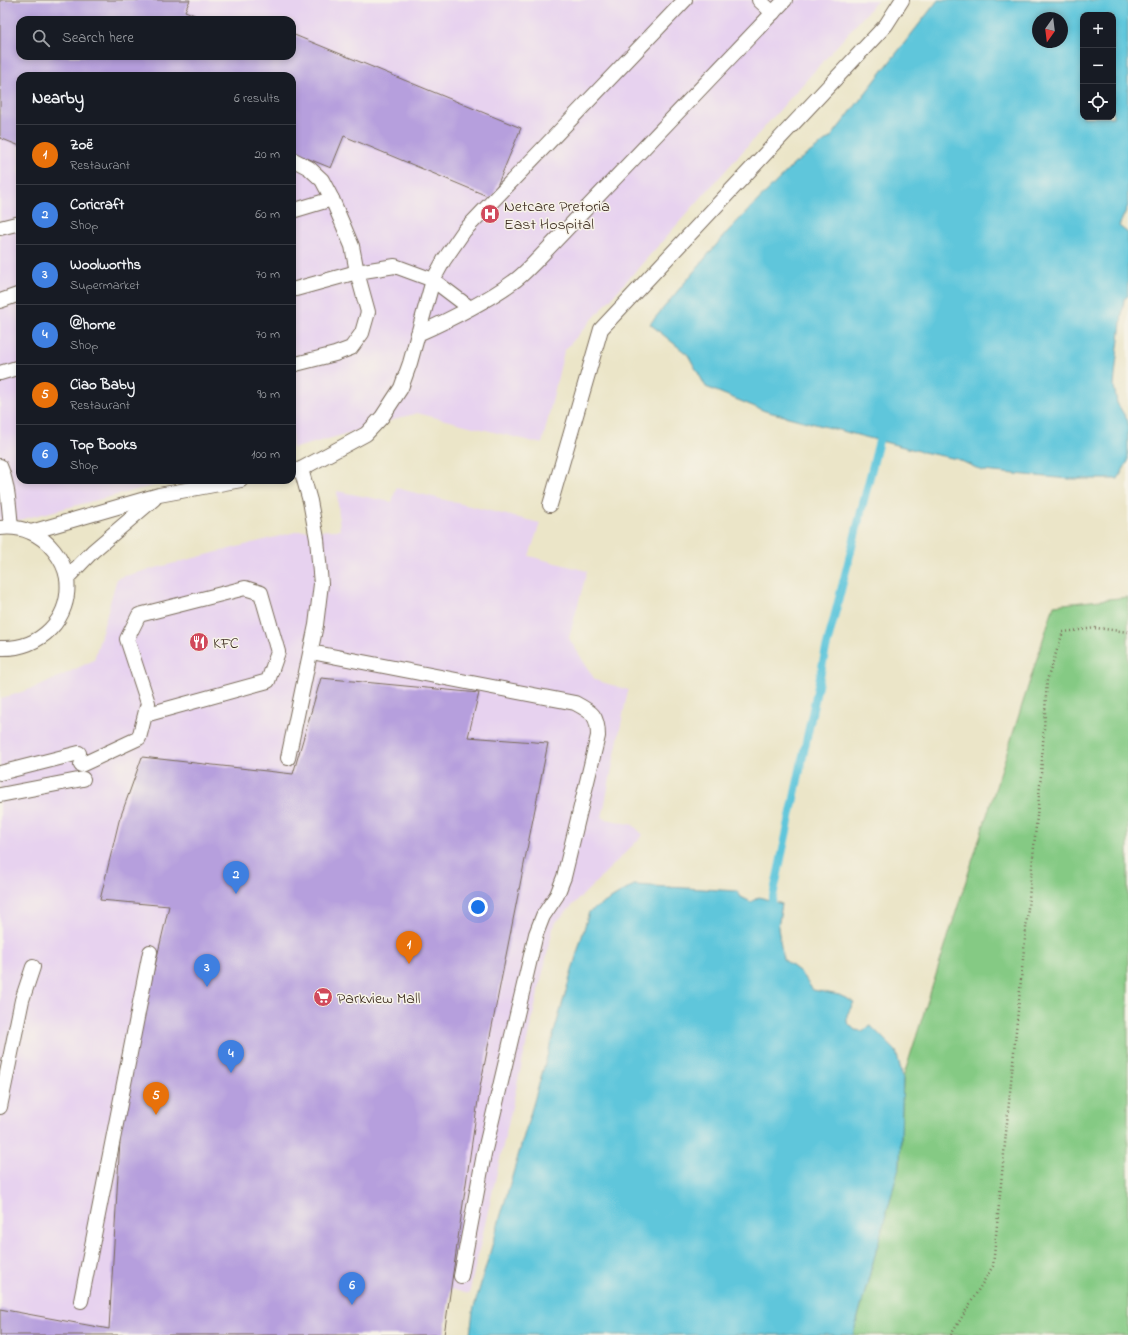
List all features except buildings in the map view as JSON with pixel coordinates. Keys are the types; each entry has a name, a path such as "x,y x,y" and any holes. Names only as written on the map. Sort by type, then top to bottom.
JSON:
{"lane":[{"path":"288,758 311,652 321,584 310,501 296,470 366,434 382,417 401,388 433,280 444,260 464,231 685,0"},
{"path":"759,0 773,13"},
{"path":"418,334 470,308 514,281 538,259 785,0"},
{"path":"550,505 601,329 886,25 902,0"},
{"path":"296,161 309,168 322,180 332,199 352,246 357,272 368,312 362,333 351,348 296,365"},
{"path":"296,210 332,199"},
{"path":"0,228 16,224"},
{"path":"296,289 357,272 395,266 433,280 470,308"},
{"path":"0,300 16,295"},
{"path":"0,373 16,368"},
{"path":"0,466 9,504 5,527 31,532 47,543 60,559 66,578 66,598 60,617 47,633 30,644 11,648 0,648"},
{"path":"31,532 159,495 219,484"},
{"path":"66,578 92,552 159,495"},
{"path":"0,795 81,766 139,738 148,703 127,639 139,616 245,588 261,593 278,652 268,681 145,715"},
{"path":"311,652 575,703 592,712 598,723 598,736 564,877 557,895 543,916 536,934 484,1154 460,1276"},
{"path":"0,774 81,766"},
{"path":"81,1301 150,952"},
{"path":"0,1107 22,1000 33,967"}],"path":[{"path":"951,1335 994,1266 1041,775 1046,680 1063,632 1096,628 1128,632"}],"shaded area":[{"name":"Netcare Pretoria East Hospital","path":"0,0 878,0 564,351 542,444 417,413 296,448 296,72 16,72 16,484 159,484 0,525"},
{"path":"396,488 540,523 529,556 587,571 569,638 595,680 628,690 602,818 633,825 643,835 554,924 469,1294 451,1289 444,1335 0,1335 0,699 40,686 94,660 117,578 299,531 340,530 337,491 392,502"}],"green space":[{"path":"1128,597 1128,1335 853,1335 900,1164 903,1078 1054,605"}],"water":[{"path":"938,0 1128,0 1128,206 1119,226 1128,233 1128,296 1124,299 1114,386 1117,403 1128,421 1128,461 1118,479 1069,479 983,471 957,459 923,452 765,411 706,387 688,355 650,324 727,232 794,164 831,137"},
{"path":"634,885 737,891 741,897 751,902 759,897 782,904 778,928 783,959 799,971 813,990 839,995 854,1002 847,1015 847,1022 855,1030 862,1031 871,1026 896,1051 903,1078 900,1164 853,1335 470,1335 473,1311 589,912"}],"waterway":[{"path":"772,901 825,653 879,441"}],"place":[{"name":"Netcare Pretoria East Hospital","path":"490,214"},
{"name":"KFC","path":"199,642"},
{"name":"Coricraft","path":"236,894"},
{"name":"Zoë","path":"409,964"},
{"name":"Woolworths","path":"207,987"},
{"name":"Parkview Mall","path":"323,997"},
{"name":"@home","path":"231,1073"},
{"name":"Ciao Baby","path":"156,1115"},
{"name":"Top Books","path":"352,1305"}]}
